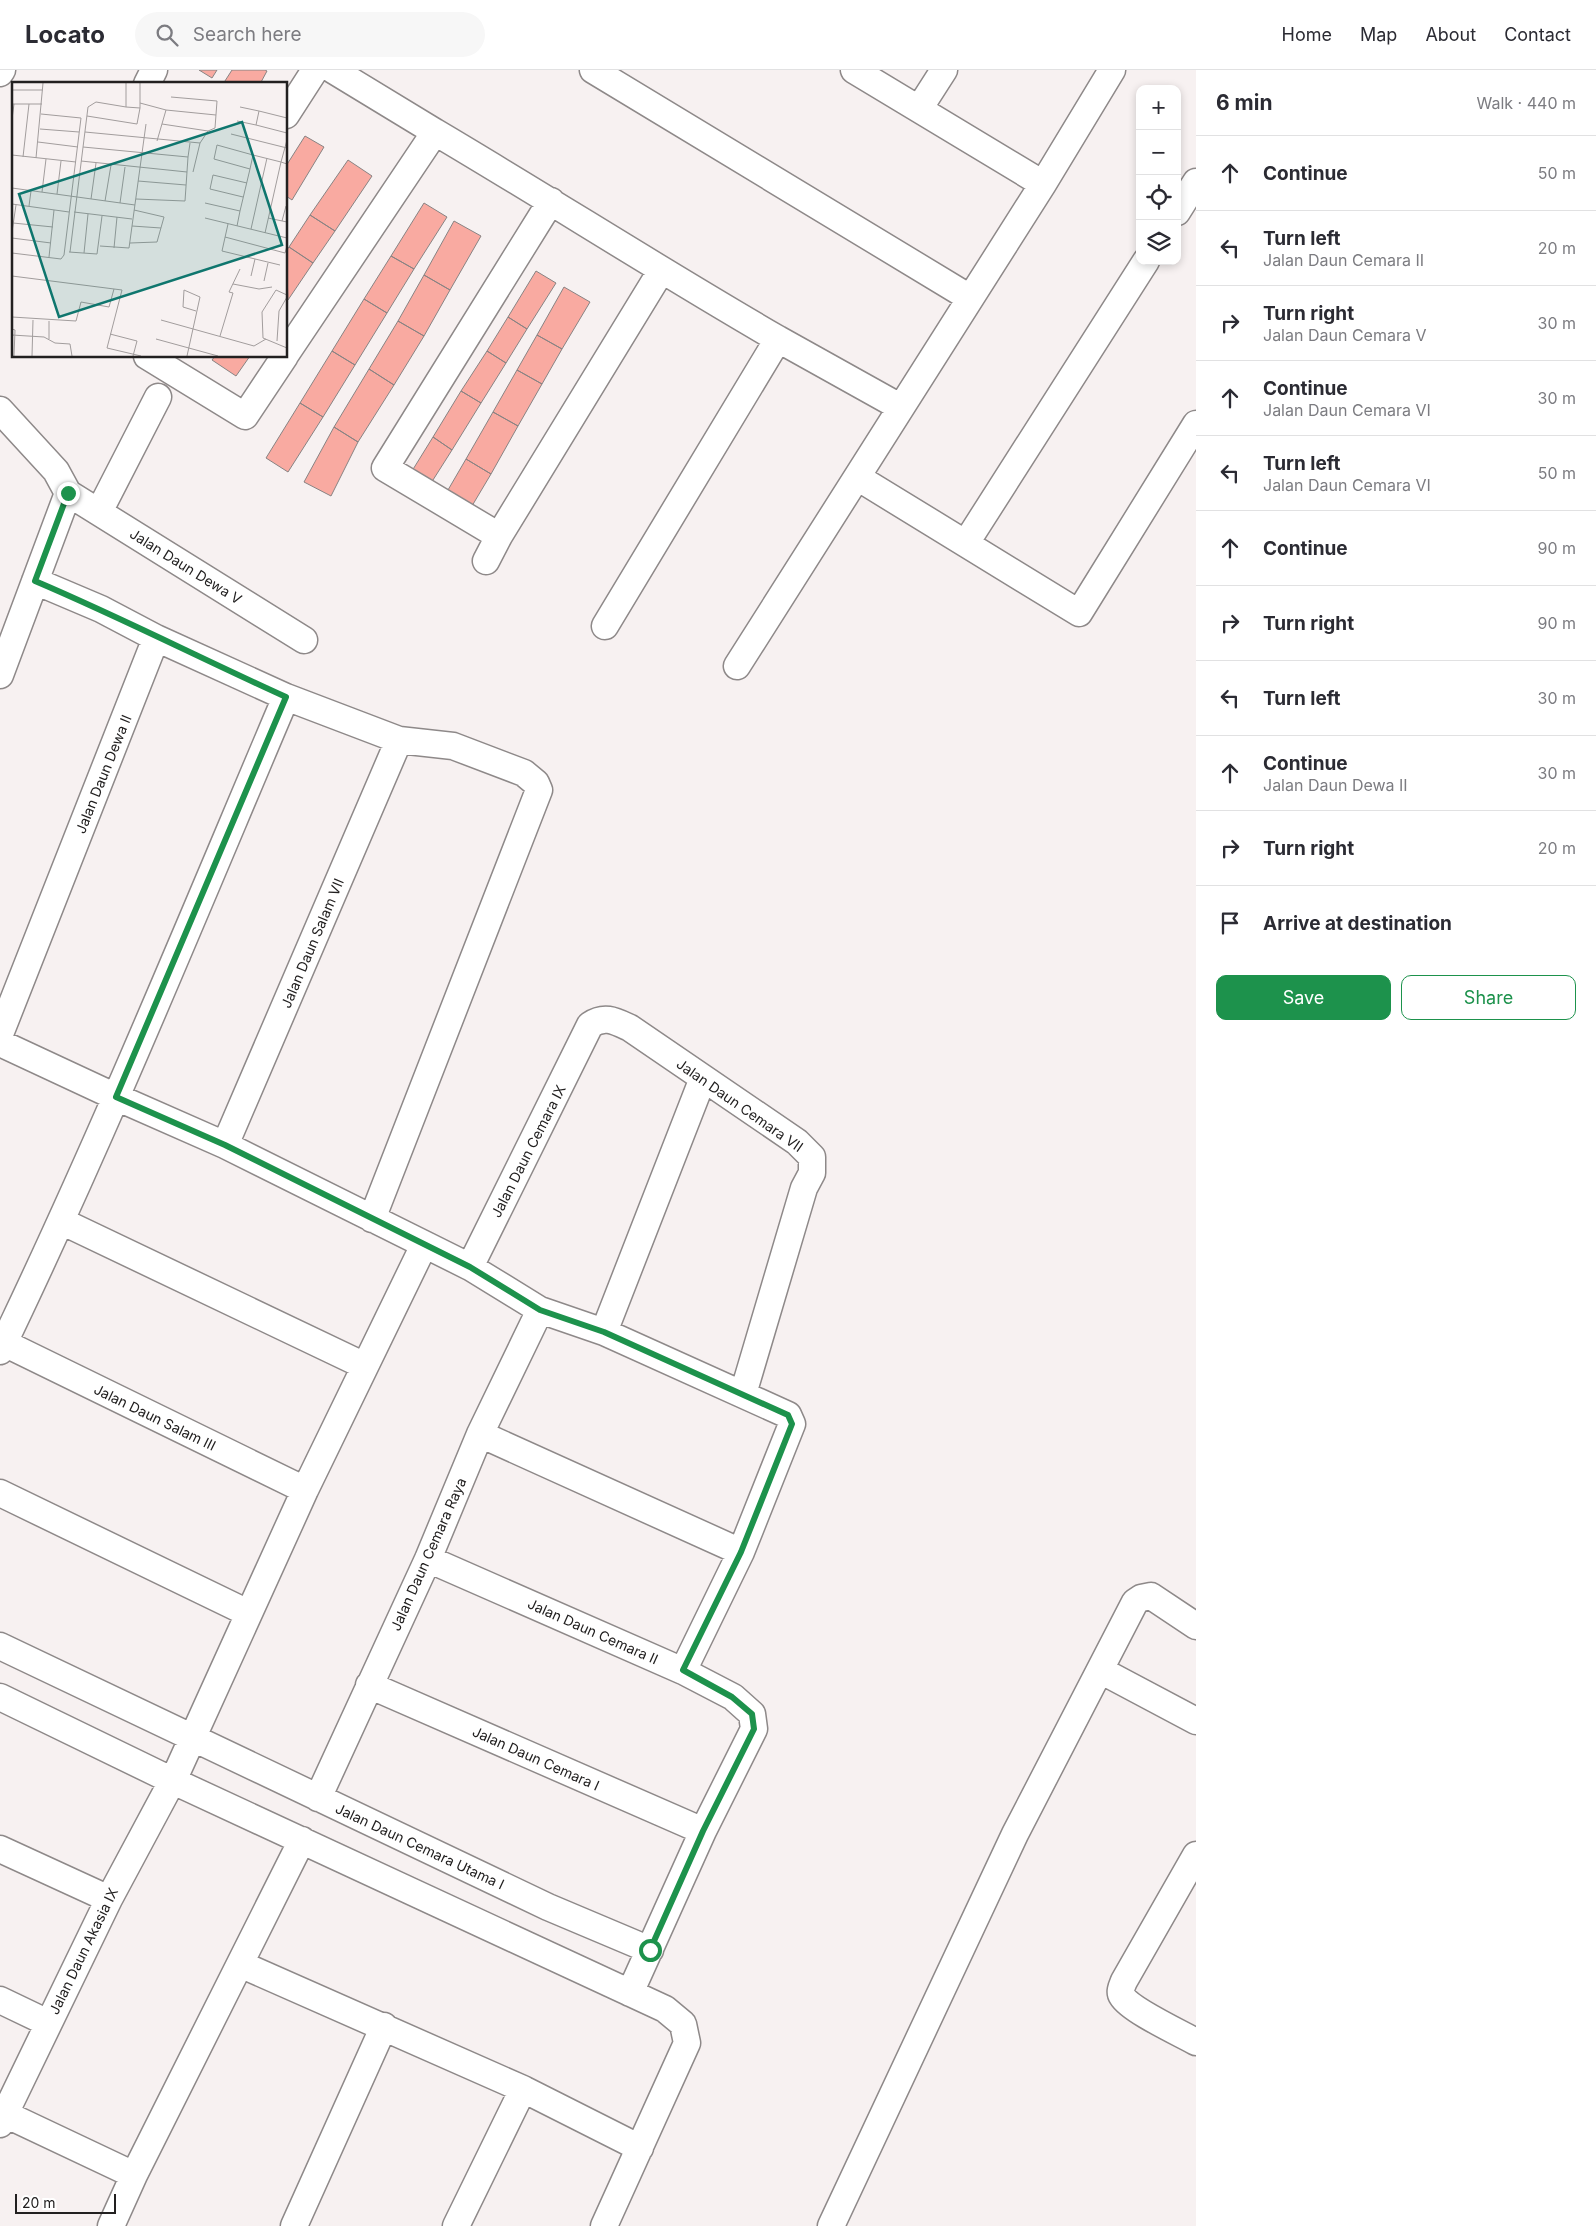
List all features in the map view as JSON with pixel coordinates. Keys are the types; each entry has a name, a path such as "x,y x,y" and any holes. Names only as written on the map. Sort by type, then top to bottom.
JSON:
{"street":[{"path":"148,82 154,70"},
{"path":"288,112 315,70"},
{"path":"333,70 552,201 661,271 900,407"},
{"path":"593,70 970,298"},
{"path":"854,70 1043,184"},
{"path":"919,109 944,70"},
{"path":"737,666 1043,184 1112,70"},
{"path":"288,352 435,132"},
{"path":"1181,206 1196,182"},
{"path":"499,536 385,468 552,201"},
{"path":"966,543 1143,265"},
{"path":"486,561 499,536 661,271"},
{"path":"605,626 778,339"},
{"path":"149,358 245,416 284,358"},
{"path":"99,512 158,397"},
{"path":"0,410 56,471 68,493 0,675"},
{"path":"857,477 1079,613 1196,424"},
{"name":"Jalan Daun Dewa V","path":"68,493 304,640"},
{"path":"35,581 101,609 156,638 286,697 399,740 453,746 524,773 536,783 539,790 372,1220"},
{"name":"Jalan Daun Dewa II","path":"0,1034 156,638"},
{"path":"2,1347 116,1097 286,697"},
{"name":"Jalan Daun Salam VII","path":"225,1145 399,740"},
{"name":"Jalan Daun Cemara VII","path":"586,1034 590,1025 598,1020 615,1021 630,1028 797,1142 812,1157 812,1173 804,1188 743,1394"},
{"name":"Jalan Daun Cemara IX","path":"470,1267 586,1034"},
{"path":"0,1042 116,1097 225,1145 372,1220 470,1267 540,1310 604,1332 788,1415 792,1424 741,1552 683,1670"},
{"path":"604,1332 703,1078"},
{"path":"61,1221 365,1366"},
{"name":"Jalan Daun Akasia IX","path":"2,2119 109,1899 190,1743 248,1613 424,1245"},
{"name":"Jalan Daun Cemara Raya","path":"318,1798 428,1559 480,1434 540,1310"},
{"name":"Jalan Daun Salam III","path":"2,1347 306,1490"},
{"path":"480,1434 741,1552"},
{"path":"0,1493 248,1613"},
{"name":"Jalan Daun Cemara II","path":"428,1559 683,1670 732,1697 752,1714 754,1729 703,1831"},
{"path":"831,2226 1015,1834 1135,1602 1150,1596 1196,1626"},
{"name":"Jalan Daun Cemara Utama I","path":"0,1646 190,1743 318,1798 548,1907 640,1972"},
{"path":"1100,1670 1196,1721"},
{"name":"Jalan Daun Cemara I","path":"369,1685 703,1831"},
{"path":"0,1697 174,1776 302,1840 640,1972 665,2009 683,2024 687,2043 604,2226"},
{"path":"640,1972 703,1831"},
{"path":"111,2226 134,2175 302,1840"},
{"path":"0,1849 109,1899"},
{"path":"1196,1855 1120,1992 1122,1997 1138,2009 1196,2042"},
{"path":"240,1964 384,2026 522,2089 640,2148"},
{"path":"0,2000 48,2022"},
{"path":"294,2226 384,2026"},
{"path":"456,2226 522,2089"},
{"path":"2,2119 134,2175"}],"building":[{"path":"199,70 217,70 212,78"},
{"path":"232,70 267,71 261,82 224,82"},
{"path":"305,136 324,147 292,200 288,197 288,163"},
{"path":"348,160 372,176 335,231 310,215"},
{"path":"424,203 447,217 414,269 391,256"},
{"path":"310,215 335,231 313,263 289,247"},
{"path":"454,221 481,236 450,290 424,275"},
{"path":"289,247 313,263 288,300"},
{"path":"391,256 414,269 387,313 364,299"},
{"path":"536,271 556,283 527,329 508,317"},
{"path":"424,275 450,290 424,336 398,321"},
{"path":"564,287 590,302 562,349 537,335"},
{"path":"364,299 387,313 355,365 332,351"},
{"path":"508,317 527,329 506,363 487,351"},
{"path":"398,321 424,336 394,385 369,369"},
{"path":"537,335 562,349 542,384 517,370"},
{"path":"332,351 355,365 323,417 300,403"},
{"path":"487,351 506,363 481,403 461,391"},
{"path":"214,358 249,358 236,376 212,360"},
{"path":"369,369 394,385 358,442 334,427"},
{"path":"517,370 542,384 518,426 493,412"},
{"path":"461,391 481,403 452,450 433,437"},
{"path":"300,403 323,417 288,472 266,458"},
{"path":"493,412 518,426 491,474 466,459"},
{"path":"334,427 358,442 331,496 304,482"},
{"path":"433,437 452,450 426,491 407,479"},
{"path":"466,459 491,474 466,516 441,502"}],"route":[{"path":"68,493 35,581 101,609 156,638 286,697 116,1097 225,1145 372,1220 470,1267 540,1310 604,1332 788,1415 791,1420 792,1424 741,1552 683,1670 732,1697 752,1714 754,1729 703,1831 650,1950"}]}
